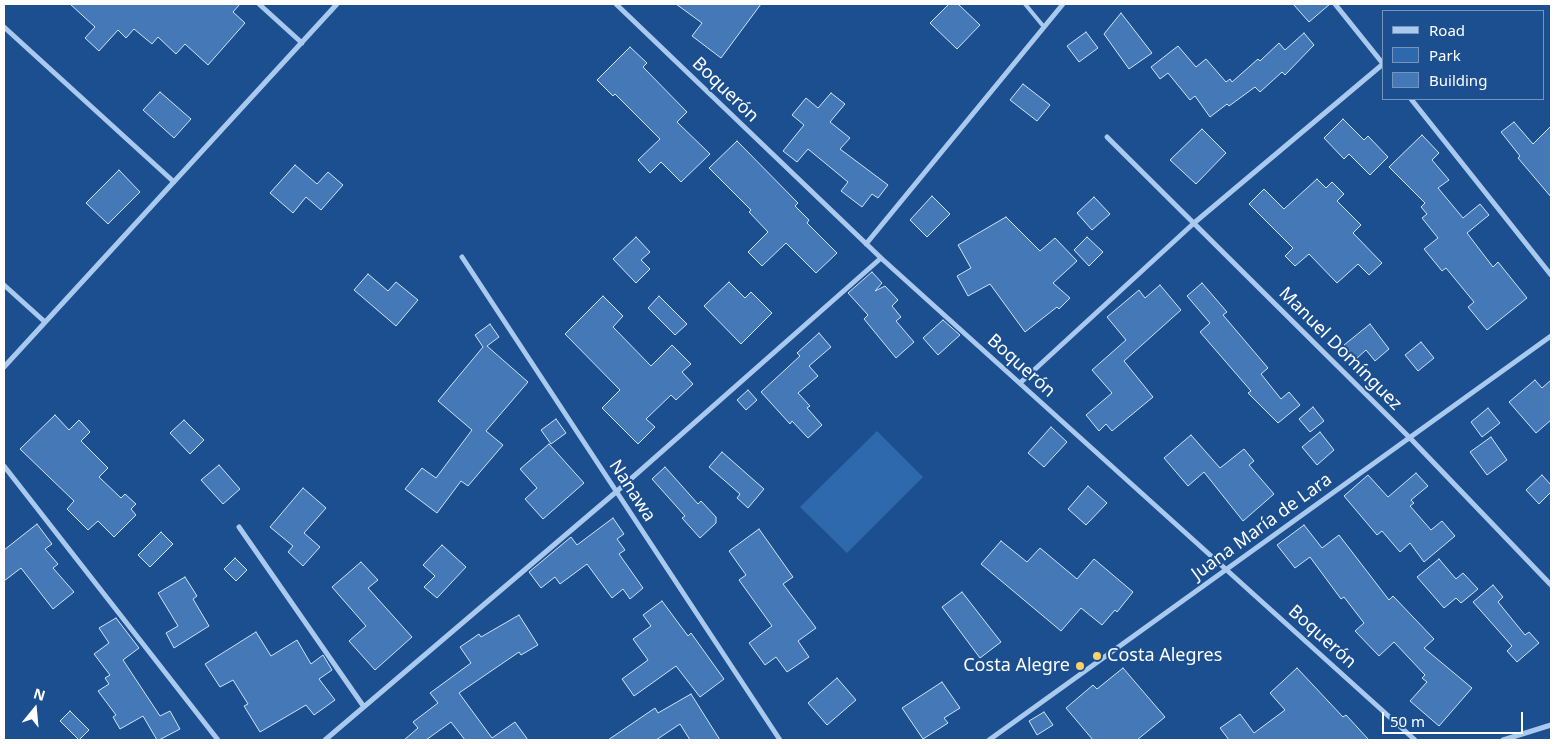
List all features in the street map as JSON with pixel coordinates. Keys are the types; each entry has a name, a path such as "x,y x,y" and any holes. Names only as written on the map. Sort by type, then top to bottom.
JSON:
{"street":[{"path":"259,4 302,43"},
{"path":"4,367 338,4"},
{"name":"Boquerón","path":"616,4 881,258 1415,740"},
{"path":"866,244 1063,4"},
{"path":"1335,4 1382,63"},
{"path":"4,27 174,182"},
{"path":"1020,383 1194,223 1382,65"},
{"path":"1412,100 1551,275"},
{"name":"Manuel Domínguez","path":"1107,136 1410,438 1551,585"},
{"name":"Nanawa","path":"462,257 780,740"},
{"path":"325,740 616,492 881,258"},
{"path":"4,284 45,322"},
{"name":"Juana María de Lara","path":"989,740 1551,336"},
{"path":"4,466 218,740"},
{"path":"239,527 364,707"},
{"path":"1503,740 1551,725"}],"lane":[{"path":"1025,4 1044,27"}],"green space":[{"path":"877,431 923,477 847,553 800,507"}],"building":[{"path":"70,4 240,4 233,12 245,23 208,65 185,44 176,54 158,37 152,44 134,29 126,38 118,30 99,51 85,38 95,27"},
{"path":"676,4 761,4 721,58 692,36 702,23"},
{"path":"949,4 958,4 980,25 957,49 930,23"},
{"path":"1293,4 1330,4 1309,22"},
{"path":"1121,13 1152,53 1129,69 1104,34"},
{"path":"1086,32 1098,48 1079,62 1067,46"},
{"path":"1304,33 1314,45 1285,75 1282,72 1260,92 1255,87 1210,117 1195,96 1190,100 1168,73 1160,79 1151,67 1178,46 1196,67 1206,59 1226,82 1230,79 1232,82 1258,59 1260,61 1279,43 1285,50"},
{"path":"630,47 647,63 643,67 687,112 677,122 710,154 681,182 661,162 650,173 638,160 660,139 615,94 613,96 597,80"},
{"path":"1023,84 1050,105 1037,121 1010,100"},
{"path":"160,92 191,119 174,138 143,110"},
{"path":"831,93 845,104 830,122 850,138 840,149 888,185 878,198 872,194 862,207 841,191 848,182 808,149 797,162 783,151 804,125 792,115 806,98 818,108"},
{"path":"1343,119 1364,140 1368,136 1388,157 1370,175 1349,154 1344,159 1324,138"},
{"path":"1514,122 1533,144 1551,126 1551,197 1518,158 1520,156 1501,132"},
{"path":"1202,129 1226,153 1196,184 1170,160"},
{"path":"1422,135 1439,153 1432,160 1449,180 1438,188 1463,218 1480,204 1489,215 1467,233 1493,267 1498,262 1527,298 1487,330 1468,307 1474,302 1446,268 1442,271 1424,249 1438,238 1422,218 1427,214 1421,207 1425,203 1389,167"},
{"path":"737,141 798,203 795,206 809,220 807,223 837,253 816,273 786,243 762,266 748,252 768,232 749,212 751,210 709,168"},
{"path":"295,165 317,184 328,172 343,185 321,210 306,197 293,213 270,193"},
{"path":"119,170 140,192 108,224 86,203"},
{"path":"1317,179 1326,188 1332,182 1344,194 1337,201 1361,225 1353,233 1382,263 1369,275 1358,264 1337,283 1309,254 1295,266 1285,256 1293,248 1249,204 1264,189 1284,209"},
{"path":"932,196 950,214 927,237 910,220"},
{"path":"1094,197 1110,214 1092,230 1077,213"},
{"path":"1006,217 1040,251 1055,238 1077,261 1053,283 1070,298 1059,309 1057,307 1025,332 990,284 968,296 957,276 971,268 958,245"},
{"path":"636,237 650,252 641,260 650,269 636,283 613,259"},
{"path":"1087,237 1103,252 1089,266 1074,250"},
{"path":"872,272 882,283 875,291 885,286 898,300 892,306 901,317 896,321 914,342 896,358 864,319 868,315 848,293"},
{"path":"368,274 388,291 396,282 418,300 396,326 354,290"},
{"path":"729,282 745,298 751,292 772,313 741,344 704,306"},
{"path":"1202,283 1227,312 1223,315 1268,368 1261,374 1281,399 1289,392 1300,405 1278,423 1248,393 1251,391 1200,332 1210,323 1187,296"},
{"path":"1160,285 1181,310 1124,361 1153,397 1112,431 1106,424 1099,431 1086,415 1112,393 1092,370 1126,340 1107,317 1139,290 1145,298"},
{"path":"603,296 623,316 613,327 651,366 672,345 691,364 682,372 693,384 676,400 671,395 646,419 655,427 638,444 602,408 620,390 565,334"},
{"path":"659,296 687,324 675,335 648,308"},
{"path":"943,320 960,335 938,355 923,338"},
{"path":"490,324 499,337 487,346 528,382 486,431 503,445 468,486 461,481 437,513 405,489 422,468 436,478 472,430 438,401 483,347 475,335"},
{"path":"1370,324 1389,349 1375,361 1366,350 1356,359 1344,345"},
{"path":"819,333 831,347 809,366 818,376 798,393 810,406 807,408 822,425 808,438 792,421 790,424 761,392 800,356 797,353"},
{"path":"1421,342 1434,358 1418,371 1405,355"},
{"path":"1535,380 1542,388 1551,380 1551,420 1536,433 1509,402"},
{"path":"748,390 757,400 746,410 737,400"},
{"path":"1313,407 1324,421 1310,432 1299,419"},
{"path":"1488,408 1500,423 1482,437 1471,422"},
{"path":"55,415 69,430 79,420 90,432 81,441 108,468 99,477 121,498 125,494 136,504 131,509 136,515 114,537 98,521 88,530 67,509 74,501 20,449"},
{"path":"556,419 566,433 551,444 541,430"},
{"path":"184,420 204,440 190,454 170,433"},
{"path":"1051,427 1067,442 1044,467 1028,453"},
{"path":"1320,432 1334,450 1317,465 1302,447"},
{"path":"1191,435 1220,468 1244,449 1254,461 1249,465 1274,494 1243,521 1204,472 1188,486 1164,458"},
{"path":"1491,437 1507,460 1487,475 1470,452"},
{"path":"549,444 584,483 543,519 525,499 537,488 520,469"},
{"path":"722,452 764,489 748,508 737,498 740,494 709,467"},
{"path":"219,465 240,489 223,504 201,480"},
{"path":"665,467 698,504 701,501 716,517 716,523 700,538 682,518 685,516 652,479"},
{"path":"1416,473 1428,486 1411,500 1414,503 1410,506 1431,530 1442,521 1455,536 1424,562 1410,543 1400,552 1382,531 1377,535 1344,496 1368,475 1388,497"},
{"path":"1542,475 1551,485 1551,492 1539,504 1526,490"},
{"path":"1088,486 1107,503 1086,525 1068,509"},
{"path":"303,488 326,508 304,533 320,547 303,566 288,552 293,546 270,527"},
{"path":"613,518 624,534 617,539 625,550 619,554 643,588 630,599 623,589 612,598 587,564 560,584 555,577 541,588 529,572 571,537 577,545"},
{"path":"37,524 52,544 45,549 58,564 53,568 74,592 53,609 21,568 4,581 4,550"},
{"path":"1304,525 1322,548 1339,535 1389,600 1393,596 1434,639 1424,648 1472,688 1439,726 1410,701 1427,682 1422,678 1425,675 1394,642 1379,656 1355,631 1364,623 1344,597 1341,599 1310,557 1295,568 1277,545"},
{"path":"759,529 793,577 783,584 816,628 798,641 809,657 787,672 776,657 765,665 749,643 772,626 739,580 746,575 729,551"},
{"path":"161,532 173,544 150,567 138,555"},
{"path":"1001,541 1027,562 1040,548 1077,579 1094,559 1133,592 1117,612 1115,610 1102,625 1081,608 1061,631 981,564"},
{"path":"442,545 466,567 437,598 424,587 435,576 423,565"},
{"path":"235,558 247,570 236,581 224,569"},
{"path":"1439,559 1456,579 1463,573 1478,589 1461,603 1456,598 1444,608 1417,577"},
{"path":"361,562 378,580 368,588 412,637 375,670 349,641 366,626 332,587"},
{"path":"185,577 197,596 193,599 209,626 174,648 166,633 178,626 158,593"},
{"path":"1493,585 1503,597 1498,602 1525,635 1529,632 1539,643 1517,662 1507,651 1512,646 1473,602"},
{"path":"962,592 1001,642 980,658 942,607"},
{"path":"662,601 688,636 691,633 724,679 700,697 676,666 634,696 622,679 648,660 633,639 651,626 643,615"},
{"path":"519,615 538,645 521,655 519,652 459,693 492,738 515,722 528,740 465,740 451,722 426,740 404,740 418,728 413,722 438,703 430,693 471,663 460,647 479,634 481,637"},
{"path":"116,618 139,648 123,660 160,716 170,711 180,729 159,740 157,740 143,716 120,729 113,717 116,715 98,691 109,684 105,678 110,675 94,654 109,643 99,628"},
{"path":"256,632 271,656 297,640 311,664 323,655 332,670 319,679 335,700 314,715 306,705 260,732 244,706 248,704 233,680 220,687 205,664"},
{"path":"1123,668 1165,717 1137,740 1093,740 1066,708 1093,685 1097,689"},
{"path":"1297,668 1343,717 1346,715 1369,740 1229,740 1220,728 1240,714 1254,733 1285,710 1270,693"},
{"path":"837,678 856,700 827,725 808,703"},
{"path":"942,682 960,708 944,718 948,723 923,739 902,708"},
{"path":"691,694 720,740 690,740 680,724 656,740 608,740 655,708 658,713"},
{"path":"70,711 89,730 79,740 60,721"},
{"path":"1044,712 1053,725 1037,735 1029,721"}],"place":[{"name":"Costa Alegres","path":"1097,656"},
{"name":"Costa Alegre","path":"1080,666"}]}
